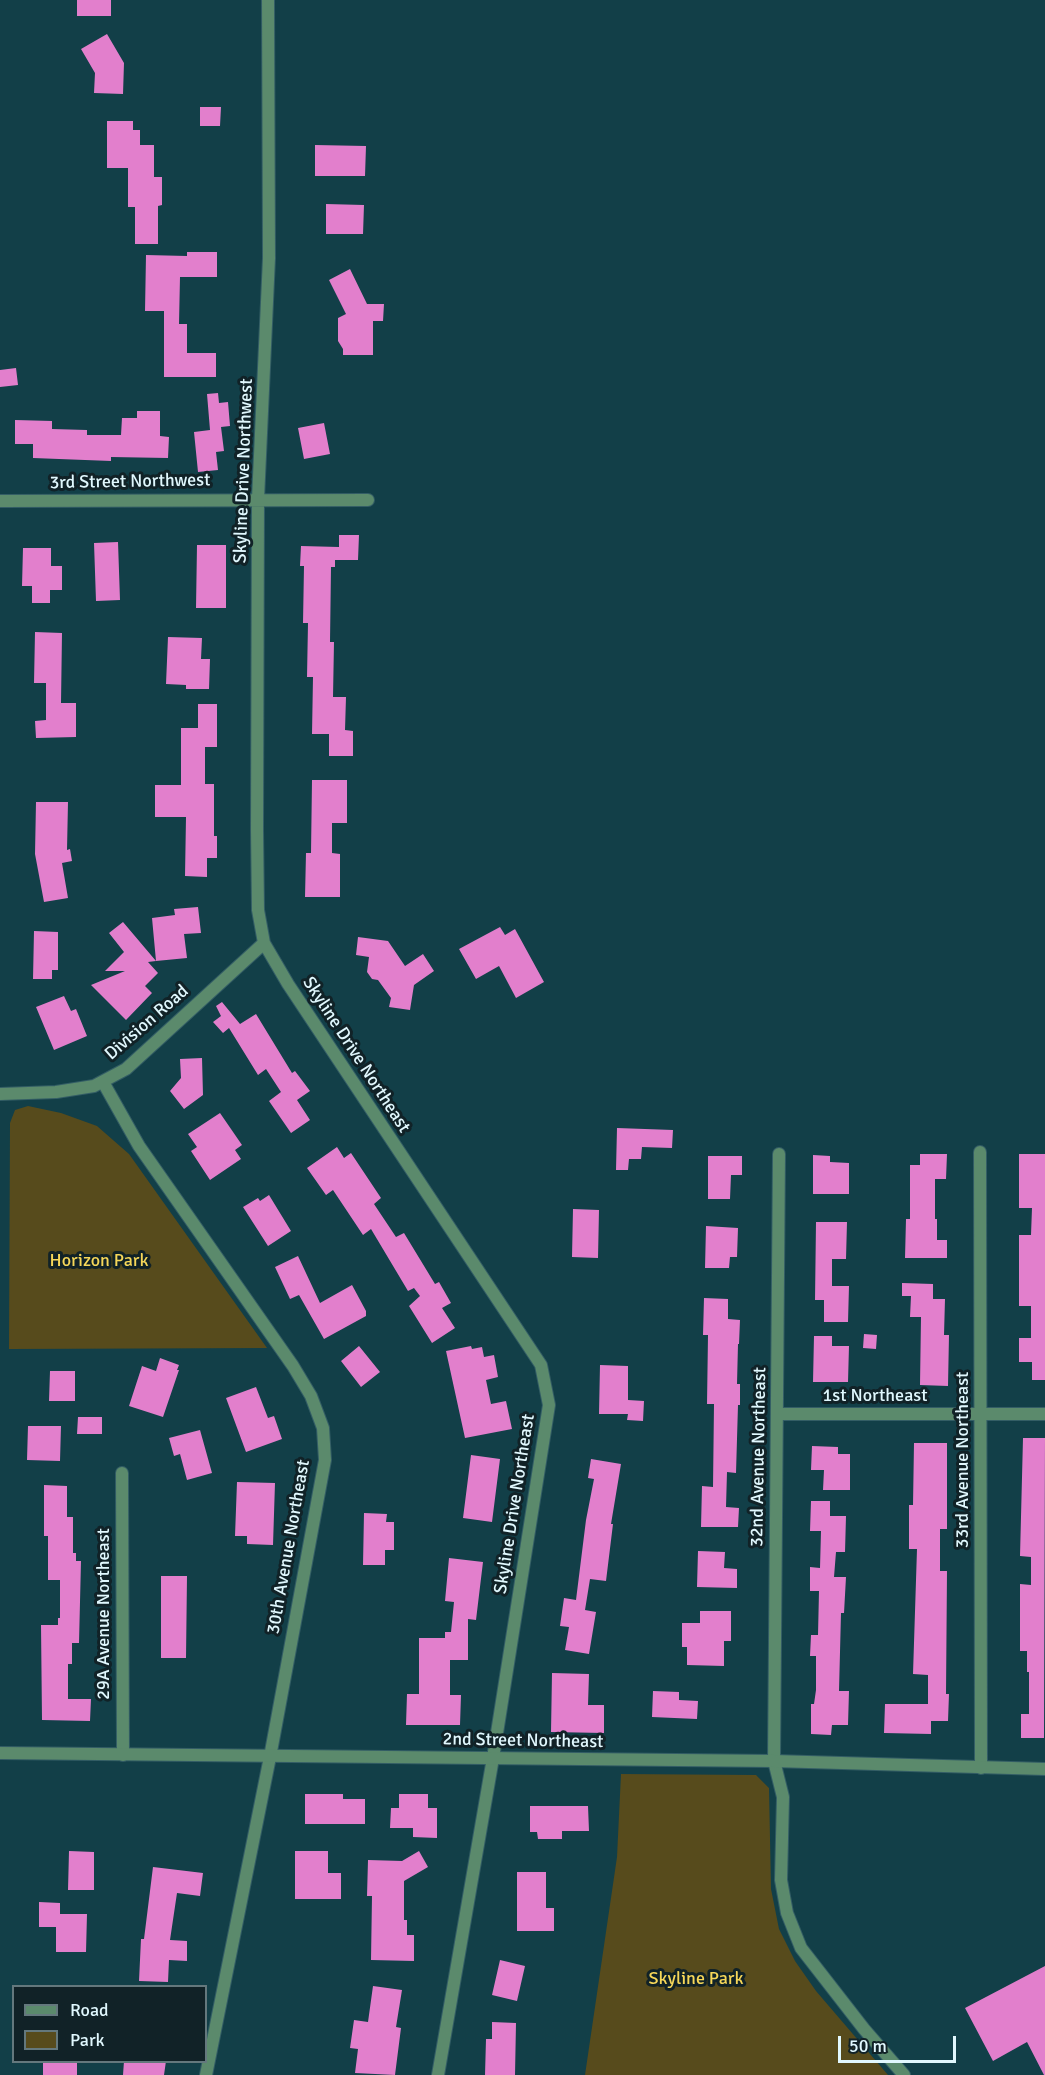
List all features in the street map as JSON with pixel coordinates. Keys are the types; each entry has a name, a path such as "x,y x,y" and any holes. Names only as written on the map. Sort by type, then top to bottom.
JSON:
{"street":[{"name":"Skyline Drive Northwest","path":"264,943 258,910 258,499 269,258 268,0"},
{"name":"3rd Street Northwest","path":"0,501 368,500"},
{"name":"Division Road","path":"0,1094 56,1092 94,1086 126,1069 264,943"},
{"name":"Skyline Drive Northeast","path":"264,943 288,984 541,1365 549,1405 493,1758 438,2075"},
{"name":"30th Avenue Northeast","path":"103,1082 139,1146 293,1366 311,1396 323,1428 325,1460 270,1756 206,2075"},
{"name":"33rd Avenue Northeast","path":"980,1152 981,1768"},
{"name":"32nd Avenue Northeast","path":"774,1761 779,1154"},
{"name":"1st Northeast","path":"778,1414 1045,1414"},
{"name":"29A Avenue Northeast","path":"122,1473 123,1755"},
{"name":"2nd Street Northeast","path":"0,1753 774,1761 1045,1769"},
{"path":"774,1761 783,1797 781,1880 788,1913 801,1948 864,2029 904,2075"}],"green space":[{"name":"Horizon Park","path":"28,1106 61,1113 97,1126 129,1154 267,1348 9,1349 10,1123 15,1110"},
{"name":"Skyline Park","path":"621,1774 756,1775 769,1788 771,1889 779,1929 795,1961 816,1991 888,2075 585,2075 617,1857"}],"building":[{"path":"77,0 111,0 111,16 77,16"},
{"path":"107,34 124,63 123,94 94,93 95,73 81,49"},
{"path":"200,107 221,107 220,126 200,126"},
{"path":"107,121 133,121 133,130 140,130 140,145 154,145 154,177 162,177 162,205 158,206 158,244 135,244 135,207 128,207 128,168 107,168"},
{"path":"315,145 366,146 365,176 315,176"},
{"path":"326,204 364,205 363,234 326,234"},
{"path":"187,252 217,252 217,277 180,277 179,324 187,324 187,353 216,353 216,377 164,377 164,311 145,311 146,255 187,256"},
{"path":"350,269 367,304 384,304 383,321 373,321 373,355 343,355 343,349 338,341 338,318 346,314 329,280"},
{"path":"16,368 18,385 0,387 0,370"},
{"path":"218,393 219,403 228,402 230,426 221,427 224,451 216,452 218,470 198,472 194,432 210,430 207,394"},
{"path":"137,411 160,411 160,436 169,437 168,458 111,457 111,461 33,458 33,444 15,444 15,420 52,421 52,429 87,430 87,435 121,435 122,418 137,418"},
{"path":"324,423 330,454 304,459 298,428"},
{"path":"339,535 359,535 358,560 335,560 335,567 331,567 330,642 334,642 333,697 346,697 345,730 353,731 353,756 329,756 329,734 312,734 313,677 307,677 308,623 303,623 304,566 300,566 301,546 339,547"},
{"path":"118,542 120,600 96,601 94,543"},
{"path":"197,545 226,545 226,608 196,608"},
{"path":"23,548 51,548 51,566 62,566 62,590 50,590 50,603 32,603 32,586 22,586"},
{"path":"35,632 62,633 61,703 76,703 76,737 36,738 35,721 46,720 46,683 34,683"},
{"path":"168,637 202,638 201,659 210,659 209,689 186,689 186,685 166,684"},
{"path":"198,704 217,704 217,747 205,747 205,784 214,784 214,836 217,836 217,858 207,858 207,877 185,876 186,817 155,817 155,785 181,785 181,728 198,728"},
{"path":"312,780 347,780 347,823 332,823 332,853 340,854 340,897 305,897 306,853 311,853"},
{"path":"36,802 68,802 67,850 70,849 72,861 62,863 68,898 44,902 35,854"},
{"path":"198,907 201,933 184,934 187,958 156,961 152,918 175,915 174,909"},
{"path":"123,922 156,961 148,962 158,973 145,986 152,993 126,1020 91,985 125,971 105,971 124,952 109,933"},
{"path":"500,927 505,935 515,929 544,982 516,998 499,966 476,979 459,949"},
{"path":"34,931 58,932 58,970 52,970 52,979 33,979"},
{"path":"358,937 388,941 405,966 423,954 434,971 414,985 410,1010 389,1007 391,998 378,980 372,979 367,972 369,957 356,955"},
{"path":"64,996 71,1011 76,1009 87,1036 54,1050 36,1007"},
{"path":"222,1002 240,1024 256,1014 292,1073 295,1071 310,1091 297,1100 310,1120 291,1133 269,1101 281,1092 266,1069 258,1075 229,1028 223,1033 213,1022 221,1016 216,1006"},
{"path":"202,1058 203,1095 184,1109 170,1091 181,1078 180,1059"},
{"path":"220,1113 242,1145 235,1150 241,1159 210,1180 191,1151 197,1147 188,1134"},
{"path":"617,1128 673,1130 672,1148 642,1147 641,1159 629,1159 628,1170 616,1170"},
{"path":"337,1147 344,1158 351,1153 381,1198 374,1204 396,1237 404,1233 435,1284 439,1282 451,1303 442,1308 455,1328 432,1343 409,1306 420,1296 414,1288 408,1291 371,1229 363,1235 333,1190 326,1195 307,1168"},
{"path":"920,1154 947,1154 946,1179 935,1179 935,1219 937,1219 937,1240 947,1240 947,1258 905,1258 906,1219 910,1219 910,1165 920,1165"},
{"path":"1019,1154 1045,1154 1045,1380 1032,1380 1032,1362 1019,1362 1019,1338 1031,1338 1031,1306 1019,1306 1019,1235 1031,1235 1032,1208 1019,1208"},
{"path":"813,1155 830,1156 830,1162 849,1163 849,1194 813,1194"},
{"path":"708,1156 742,1156 742,1175 731,1175 730,1199 708,1199"},
{"path":"269,1195 291,1231 268,1246 243,1207 258,1198 260,1201"},
{"path":"573,1209 599,1210 598,1258 572,1257"},
{"path":"816,1222 847,1222 846,1259 832,1259 832,1286 849,1286 848,1322 824,1322 824,1300 815,1300"},
{"path":"706,1226 738,1228 737,1257 730,1257 729,1268 705,1268"},
{"path":"298,1256 320,1303 352,1285 366,1311 366,1316 324,1339 299,1295 290,1299 275,1267"},
{"path":"902,1283 933,1284 933,1299 945,1299 944,1335 949,1335 948,1386 920,1385 921,1317 910,1317 911,1296 902,1296"},
{"path":"704,1298 728,1299 728,1319 740,1320 737,1384 740,1384 740,1405 738,1405 736,1473 727,1472 726,1507 739,1508 738,1527 701,1527 702,1486 713,1487 714,1404 707,1404 708,1335 703,1335"},
{"path":"864,1334 877,1335 876,1349 863,1348"},
{"path":"814,1336 832,1336 832,1346 849,1346 848,1382 813,1382"},
{"path":"359,1346 380,1372 361,1387 341,1361"},
{"path":"471,1346 472,1349 482,1347 484,1357 494,1355 498,1377 486,1380 491,1404 506,1401 512,1429 465,1438 446,1351"},
{"path":"160,1358 179,1365 163,1417 129,1406 142,1366 156,1371"},
{"path":"600,1365 628,1366 628,1400 644,1401 643,1421 627,1420 628,1414 599,1414"},
{"path":"50,1371 75,1371 75,1401 49,1401"},
{"path":"256,1387 268,1418 274,1416 282,1439 246,1452 226,1398"},
{"path":"78,1417 102,1417 102,1434 77,1434"},
{"path":"28,1426 61,1426 60,1461 27,1460"},
{"path":"200,1430 212,1473 187,1480 180,1454 174,1456 169,1438"},
{"path":"1023,1438 1045,1438 1044,1738 1021,1738 1021,1714 1029,1714 1029,1672 1027,1672 1027,1651 1020,1651 1020,1584 1031,1585 1031,1557 1020,1556"},
{"path":"914,1443 947,1443 947,1529 940,1529 940,1571 947,1571 946,1694 949,1694 948,1721 931,1721 931,1734 884,1733 885,1704 928,1704 928,1675 913,1674 917,1549 909,1549 909,1505 913,1505"},
{"path":"812,1446 838,1447 838,1454 850,1454 850,1490 823,1490 824,1470 811,1470"},
{"path":"471,1455 500,1459 492,1522 463,1518"},
{"path":"591,1459 621,1464 611,1524 613,1524 606,1581 590,1579 585,1610 596,1612 589,1654 565,1650 569,1627 560,1626 564,1598 576,1600 586,1520 594,1479 588,1478"},
{"path":"237,1482 275,1483 273,1545 247,1544 247,1536 235,1536"},
{"path":"44,1485 67,1486 67,1517 73,1517 73,1553 76,1553 76,1561 81,1561 79,1643 72,1643 72,1664 68,1664 68,1699 91,1699 90,1721 42,1720 41,1625 58,1625 58,1618 60,1618 60,1580 48,1580 48,1536 44,1536"},
{"path":"811,1501 830,1501 830,1516 846,1516 845,1552 836,1552 834,1577 846,1577 844,1613 841,1613 839,1691 849,1691 848,1725 832,1725 831,1735 811,1734 811,1704 814,1704 816,1690 816,1656 810,1656 811,1635 818,1635 819,1591 810,1591 810,1567 820,1568 821,1531 810,1531"},
{"path":"364,1513 387,1514 386,1522 394,1522 394,1550 385,1550 385,1565 363,1565"},
{"path":"698,1551 725,1552 724,1568 737,1569 737,1588 697,1587"},
{"path":"449,1558 483,1562 476,1620 468,1619 468,1660 450,1660 450,1695 461,1695 460,1725 406,1725 407,1694 419,1694 419,1638 445,1638 445,1632 451,1632 454,1602 445,1601"},
{"path":"161,1576 187,1576 186,1658 161,1658"},
{"path":"700,1611 731,1611 731,1641 724,1641 724,1666 687,1665 687,1647 682,1647 682,1623 700,1623"},
{"path":"552,1673 589,1674 588,1705 604,1705 604,1733 551,1732"},
{"path":"653,1691 679,1692 679,1700 698,1701 697,1719 652,1717"},
{"path":"305,1794 343,1794 343,1799 365,1799 365,1824 305,1824"},
{"path":"399,1794 428,1794 428,1808 437,1808 437,1838 413,1837 413,1828 390,1828 391,1808 399,1808"},
{"path":"530,1806 588,1806 589,1831 562,1831 562,1839 538,1839 537,1832 530,1832"},
{"path":"69,1851 94,1852 94,1890 68,1890"},
{"path":"295,1851 328,1851 328,1873 341,1873 341,1899 295,1899"},
{"path":"419,1851 428,1867 404,1881 404,1920 407,1920 407,1935 414,1935 414,1961 371,1960 372,1896 367,1896 368,1860 402,1861"},
{"path":"153,1867 203,1873 200,1896 177,1893 170,1940 187,1941 187,1961 169,1960 168,1982 139,1981 141,1939 144,1939"},
{"path":"517,1872 546,1872 546,1908 554,1908 554,1931 517,1931"},
{"path":"39,1902 60,1903 60,1914 87,1914 86,1952 56,1952 56,1927 39,1927"},
{"path":"500,1960 525,1966 517,2001 492,1995"},
{"path":"1045,1966 1044,2075 1027,2042 993,2061 965,2008"},
{"path":"373,1986 402,1990 396,2027 401,2028 395,2075 355,2073 358,2049 350,2048 354,2020 368,2022"},
{"path":"492,2022 516,2023 515,2075 485,2075 486,2039 492,2039"},
{"path":"43,2063 77,2063 77,2075 43,2075"},
{"path":"124,2063 166,2063 164,2075 123,2075"}]}
